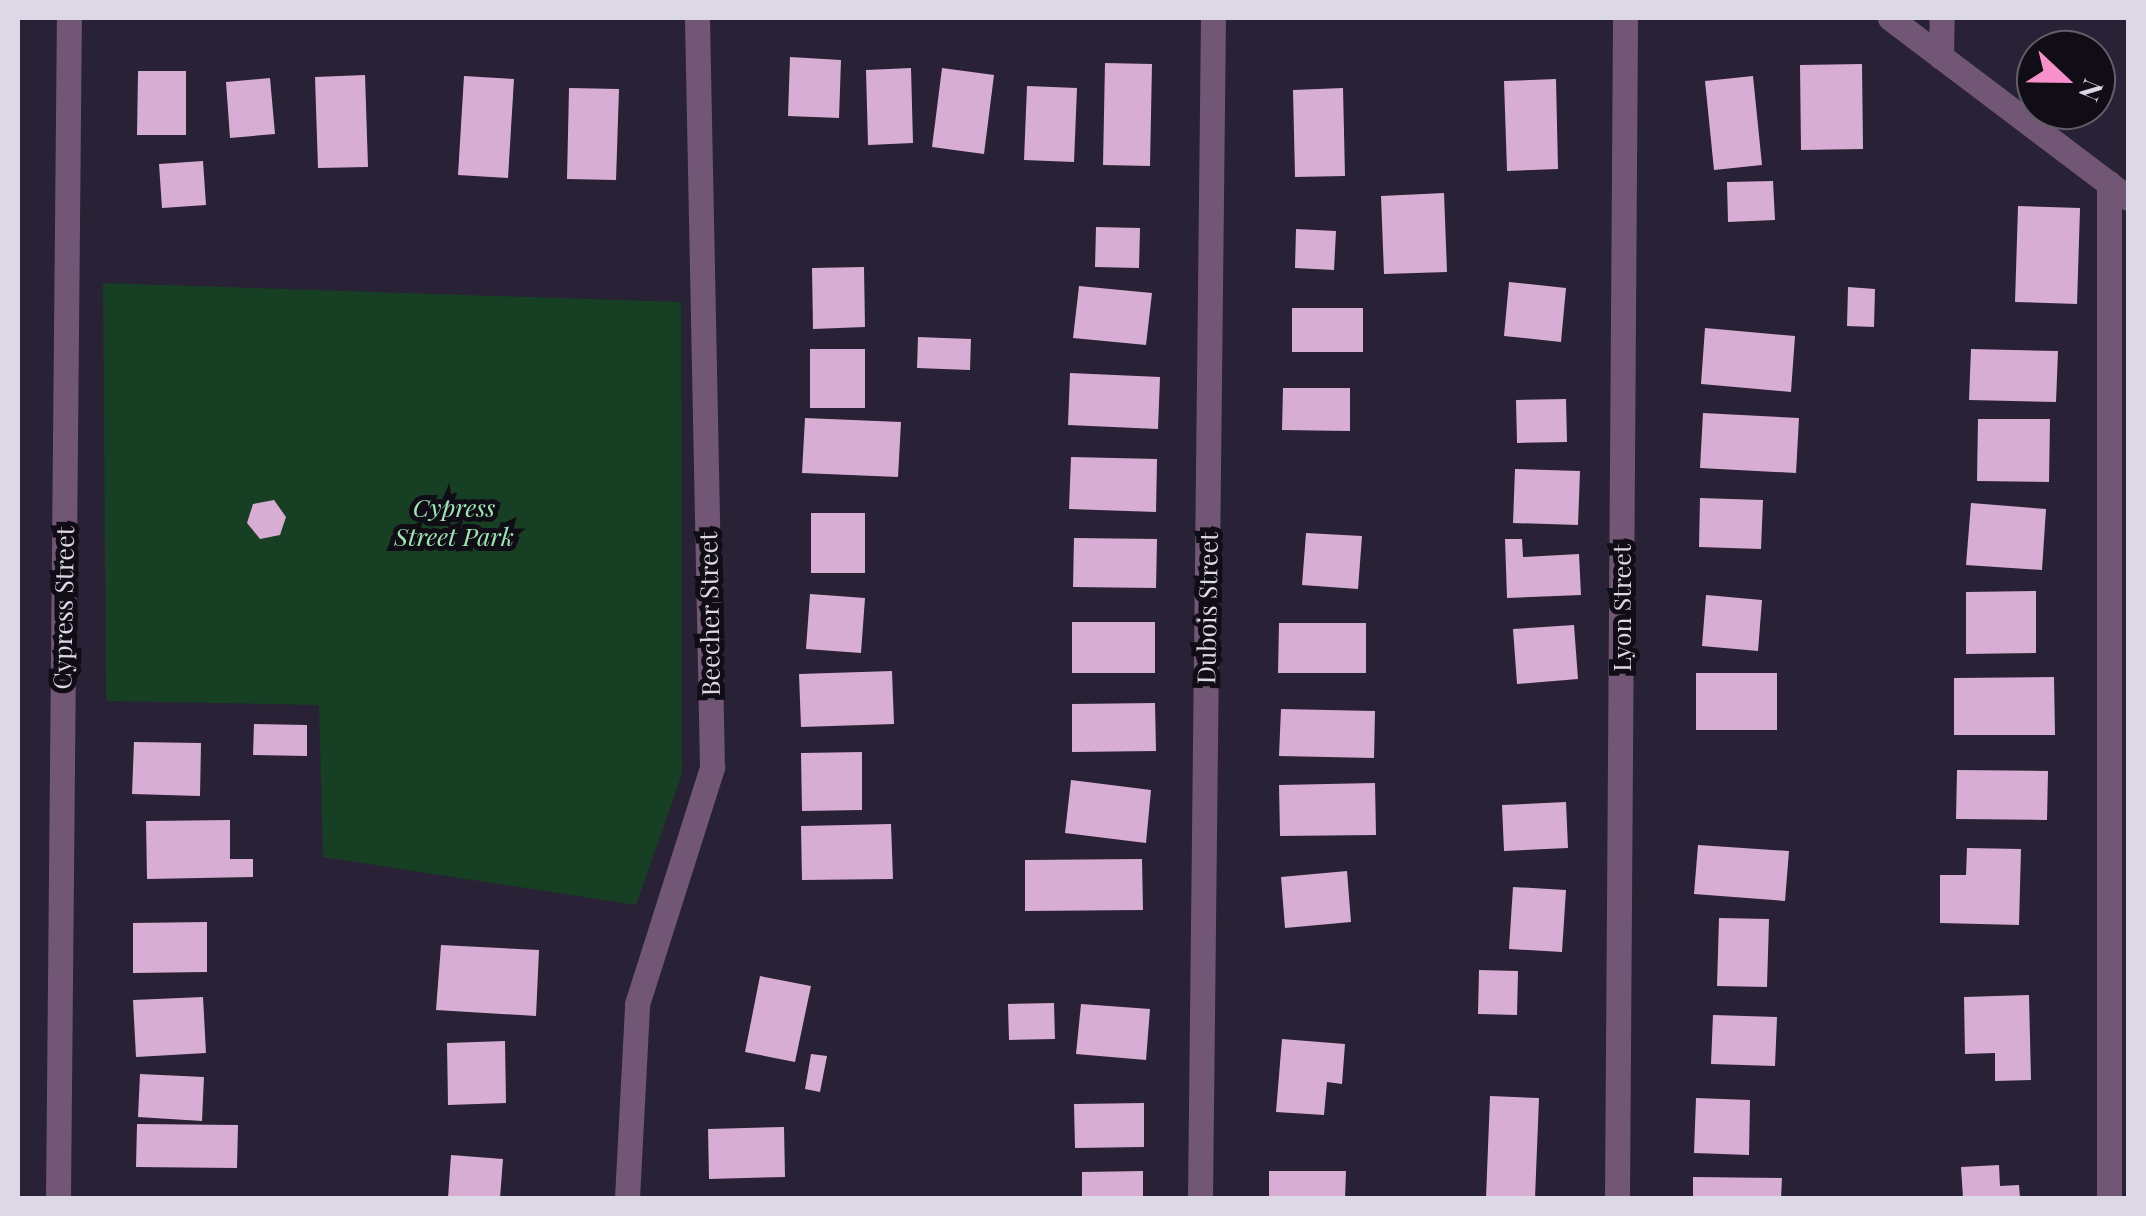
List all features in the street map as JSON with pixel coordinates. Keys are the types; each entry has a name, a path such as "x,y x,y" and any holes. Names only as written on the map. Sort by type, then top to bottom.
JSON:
{"street":[{"name":"Cypress Street","path":"58,1198 69,18"},
{"name":"Beecher Street","path":"627,1198 637,1004 712,767 697,18"},
{"name":"Dubois Street","path":"1200,1198 1213,18"},
{"name":"Lyon Street","path":"1618,1198 1624,18"},
{"path":"1890,18 2119,190 2109,1198"},
{"path":"1941,57 1942,18"}],"green space":[{"name":"Cypress Street Park","path":"103,283 681,302 682,774 636,905 323,857 319,705 106,701"}],"building":[{"path":"790,57 841,60 839,118 788,116"},
{"path":"1105,63 1152,64 1150,166 1103,165"},
{"path":"1862,64 1863,149 1801,150 1800,65"},
{"path":"911,68 913,143 868,145 866,70"},
{"path":"942,68 994,75 984,154 932,147"},
{"path":"138,71 186,71 186,135 137,135"},
{"path":"365,75 368,167 318,168 315,77"},
{"path":"464,76 514,79 508,178 458,175"},
{"path":"1753,76 1762,165 1714,170 1705,81"},
{"path":"270,78 275,134 230,138 226,82"},
{"path":"1556,79 1558,169 1507,171 1504,81"},
{"path":"1027,86 1077,88 1074,162 1024,160"},
{"path":"569,88 619,89 616,180 567,179"},
{"path":"1343,88 1345,176 1295,177 1293,90"},
{"path":"203,161 206,205 162,208 159,164"},
{"path":"1773,181 1775,220 1728,222 1727,182"},
{"path":"1444,193 1447,272 1384,274 1381,196"},
{"path":"2018,206 2080,208 2077,304 2015,302"},
{"path":"1096,227 1140,228 1139,268 1095,267"},
{"path":"1296,229 1336,231 1334,270 1295,268"},
{"path":"864,267 865,327 813,329 812,268"},
{"path":"1509,282 1566,288 1561,342 1504,336"},
{"path":"1079,286 1152,293 1146,345 1073,338"},
{"path":"1848,287 1875,289 1874,327 1847,326"},
{"path":"1292,308 1363,308 1363,352 1292,352"},
{"path":"1705,328 1795,336 1791,392 1701,384"},
{"path":"918,337 971,339 970,370 917,368"},
{"path":"810,349 865,349 865,408 810,408"},
{"path":"1971,349 2058,351 2056,402 1969,400"},
{"path":"1070,373 1160,377 1158,429 1068,425"},
{"path":"1283,388 1350,388 1350,431 1282,430"},
{"path":"1566,399 1567,442 1517,443 1516,400"},
{"path":"1703,413 1799,418 1796,473 1700,468"},
{"path":"805,418 901,422 898,477 802,473"},
{"path":"1978,419 2050,419 2049,482 1977,481"},
{"path":"1071,457 1157,459 1156,512 1069,509"},
{"path":"1515,469 1580,471 1578,525 1513,523"},
{"path":"1700,498 1763,500 1761,549 1699,547"},
{"path":"274,500 286,517 280,535 260,539 247,523 253,504"},
{"path":"1971,503 2046,509 2042,570 1966,565"},
{"path":"811,513 865,513 865,573 811,573"},
{"path":"1306,533 1362,536 1358,589 1302,585"},
{"path":"1074,538 1157,539 1156,588 1073,587"},
{"path":"1505,539 1522,539 1523,557 1579,554 1581,595 1507,598"},
{"path":"2036,591 2036,653 1966,654 1966,592"},
{"path":"810,594 865,598 861,653 806,649"},
{"path":"1706,595 1762,600 1758,651 1702,646"},
{"path":"1072,622 1155,622 1155,673 1072,673"},
{"path":"1279,623 1366,623 1366,673 1278,673"},
{"path":"1574,625 1578,679 1517,684 1513,629"},
{"path":"892,671 894,724 801,727 799,674"},
{"path":"1696,673 1777,673 1777,730 1696,730"},
{"path":"2054,677 2055,735 1954,735 1954,678"},
{"path":"1155,703 1156,751 1072,752 1072,704"},
{"path":"1281,709 1375,711 1374,758 1279,756"},
{"path":"254,724 307,725 307,756 253,755"},
{"path":"134,742 201,743 200,796 132,794"},
{"path":"862,752 862,810 802,811 801,753"},
{"path":"1957,770 2048,771 2047,820 1956,819"},
{"path":"1071,780 1151,790 1146,843 1065,833"},
{"path":"1375,783 1376,835 1280,836 1279,785"},
{"path":"1566,802 1568,848 1504,851 1502,805"},
{"path":"230,820 230,859 253,859 253,877 147,879 146,821"},
{"path":"891,824 893,879 802,880 801,826"},
{"path":"1698,845 1789,851 1785,901 1694,894"},
{"path":"1967,848 2021,849 2019,925 1940,923 1940,875 1966,875"},
{"path":"1142,859 1143,910 1025,911 1025,860"},
{"path":"1347,871 1351,922 1285,928 1281,877"},
{"path":"1513,887 1566,890 1562,952 1509,949"},
{"path":"1719,918 1769,919 1767,987 1717,986"},
{"path":"207,922 207,972 133,973 133,923"},
{"path":"441,945 539,950 536,1016 436,1010"},
{"path":"1479,970 1518,971 1517,1015 1478,1014"},
{"path":"760,976 811,986 795,1062 745,1052"},
{"path":"2029,995 2031,1080 1995,1081 1995,1053 1965,1054 1964,997"},
{"path":"203,997 206,1053 136,1057 133,1000"},
{"path":"1054,1003 1055,1039 1009,1040 1008,1004"},
{"path":"1081,1004 1150,1009 1146,1060 1076,1054"},
{"path":"1713,1015 1777,1017 1775,1066 1711,1064"},
{"path":"1282,1039 1345,1044 1342,1084 1327,1082 1324,1115 1276,1112"},
{"path":"505,1041 506,1103 448,1105 447,1043"},
{"path":"811,1054 827,1056 820,1092 805,1089"},
{"path":"140,1074 204,1077 202,1121 138,1117"},
{"path":"1490,1096 1539,1098 1535,1198 1486,1198"},
{"path":"1696,1098 1750,1100 1749,1155 1694,1153"},
{"path":"1144,1103 1144,1147 1075,1148 1074,1104"},
{"path":"137,1124 238,1125 237,1168 136,1167"},
{"path":"784,1127 785,1177 709,1179 708,1129"},
{"path":"451,1155 503,1159 500,1198 448,1198"},
{"path":"1999,1165 2000,1186 2019,1185 2020,1198 1963,1198 1961,1167"},
{"path":"1143,1171 1143,1198 1082,1198 1082,1172"},
{"path":"1269,1171 1346,1171 1345,1198 1269,1198"},
{"path":"1693,1177 1782,1178 1781,1198 1693,1198"}]}
